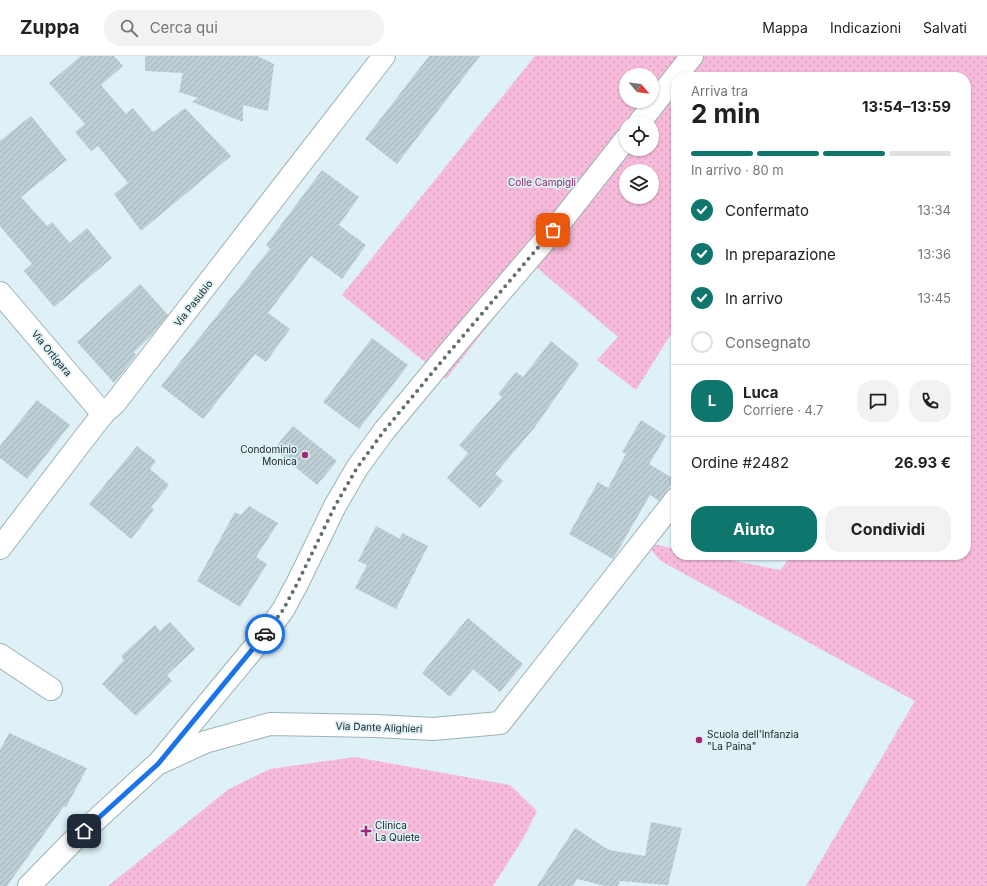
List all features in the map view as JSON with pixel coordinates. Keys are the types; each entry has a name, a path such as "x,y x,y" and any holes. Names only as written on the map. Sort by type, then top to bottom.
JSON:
{"street":[{"name":"Via Pasubio","path":"0,548 104,414 115,403 384,56"},
{"path":"679,72 692,56"},
{"path":"645,116 671,83"},
{"path":"158,764 263,637 283,610 335,506 357,468 384,431 563,219 619,148"},
{"name":"Via Ortigara","path":"0,292 104,414"},
{"name":"Via Dante Alighieri","path":"29,886 73,841 158,764 205,742 270,724 376,726 433,729 500,723 671,505"},
{"path":"0,654 51,689"}],"green space":[{"name":"Colle Campigli","path":"535,56 987,56 987,886 806,886 915,701 661,561 644,542 671,548 671,560 730,560 780,570 788,560 971,560 971,72 671,72 671,334 636,390 597,360 618,337 535,266 446,379 342,295"},
{"name":"Clinica La Quiete","path":"355,757 510,785 537,811 523,839 493,886 108,886 229,789 270,769"}],"building":[{"path":"81,56 114,56 123,66 101,85 126,114 133,108 153,132 185,108 231,156 141,231 114,194 128,183 98,146 91,151 75,132 85,124 49,83"},
{"path":"145,56 257,56 274,64 268,111 243,105 243,122 192,102 198,98 179,92 183,73 145,71"},
{"path":"429,56 480,56 397,164 365,139"},
{"path":"31,116 67,160 21,197 47,226 52,222 70,243 87,228 112,258 54,307 24,271 32,264 0,226 0,141"},
{"path":"322,170 359,197 339,225 366,245 342,279 311,256 268,313 290,329 266,362 255,354 203,419 161,386 270,249 266,245"},
{"path":"140,284 168,315 151,336 134,352 136,355 114,383 77,342"},
{"path":"372,338 408,365 359,429 323,402"},
{"path":"551,341 579,364 535,427 495,474 503,481 480,508 447,478 468,453 459,445 502,397 498,394 516,372 523,377"},
{"path":"37,400 70,425 27,479 0,458 0,446"},
{"path":"641,420 666,436 649,464 671,477 671,484 659,501 650,495 613,559 569,534 598,482 608,488 626,454 622,452"},
{"name":"Condominio Monica","path":"293,426 337,461 317,485 274,449"},
{"path":"137,446 156,461 150,469 169,485 151,507 154,510 131,539 89,504"},
{"path":"249,506 278,523 256,557 267,564 240,607 197,581 235,512 241,515"},
{"path":"376,526 400,539 402,533 428,546 396,609 355,588 367,565 358,561"},
{"path":"468,618 523,664 500,692 473,669 450,697 422,673"},
{"path":"170,622 195,649 167,675 172,681 136,716 102,684 124,660 121,656 155,625 160,631"},
{"path":"9,733 87,768 66,807 64,806 7,886 0,886 0,750"},
{"path":"651,822 682,828 668,885 620,881 618,886 605,886 577,879 573,886 537,886 575,828 609,850 645,856"}],"way so far":[{"path":"265,634 283,610 335,506 357,468 384,431 553,230"}],"place":[{"name":"Condominio Monica","path":"305,455"},
{"name":"Scuola dell'Infanzia \"La Paina\"","path":"699,740"},
{"name":"Clinica La Quiete","path":"366,831"}],"route":[{"path":"84,831 158,764 265,634"}]}
